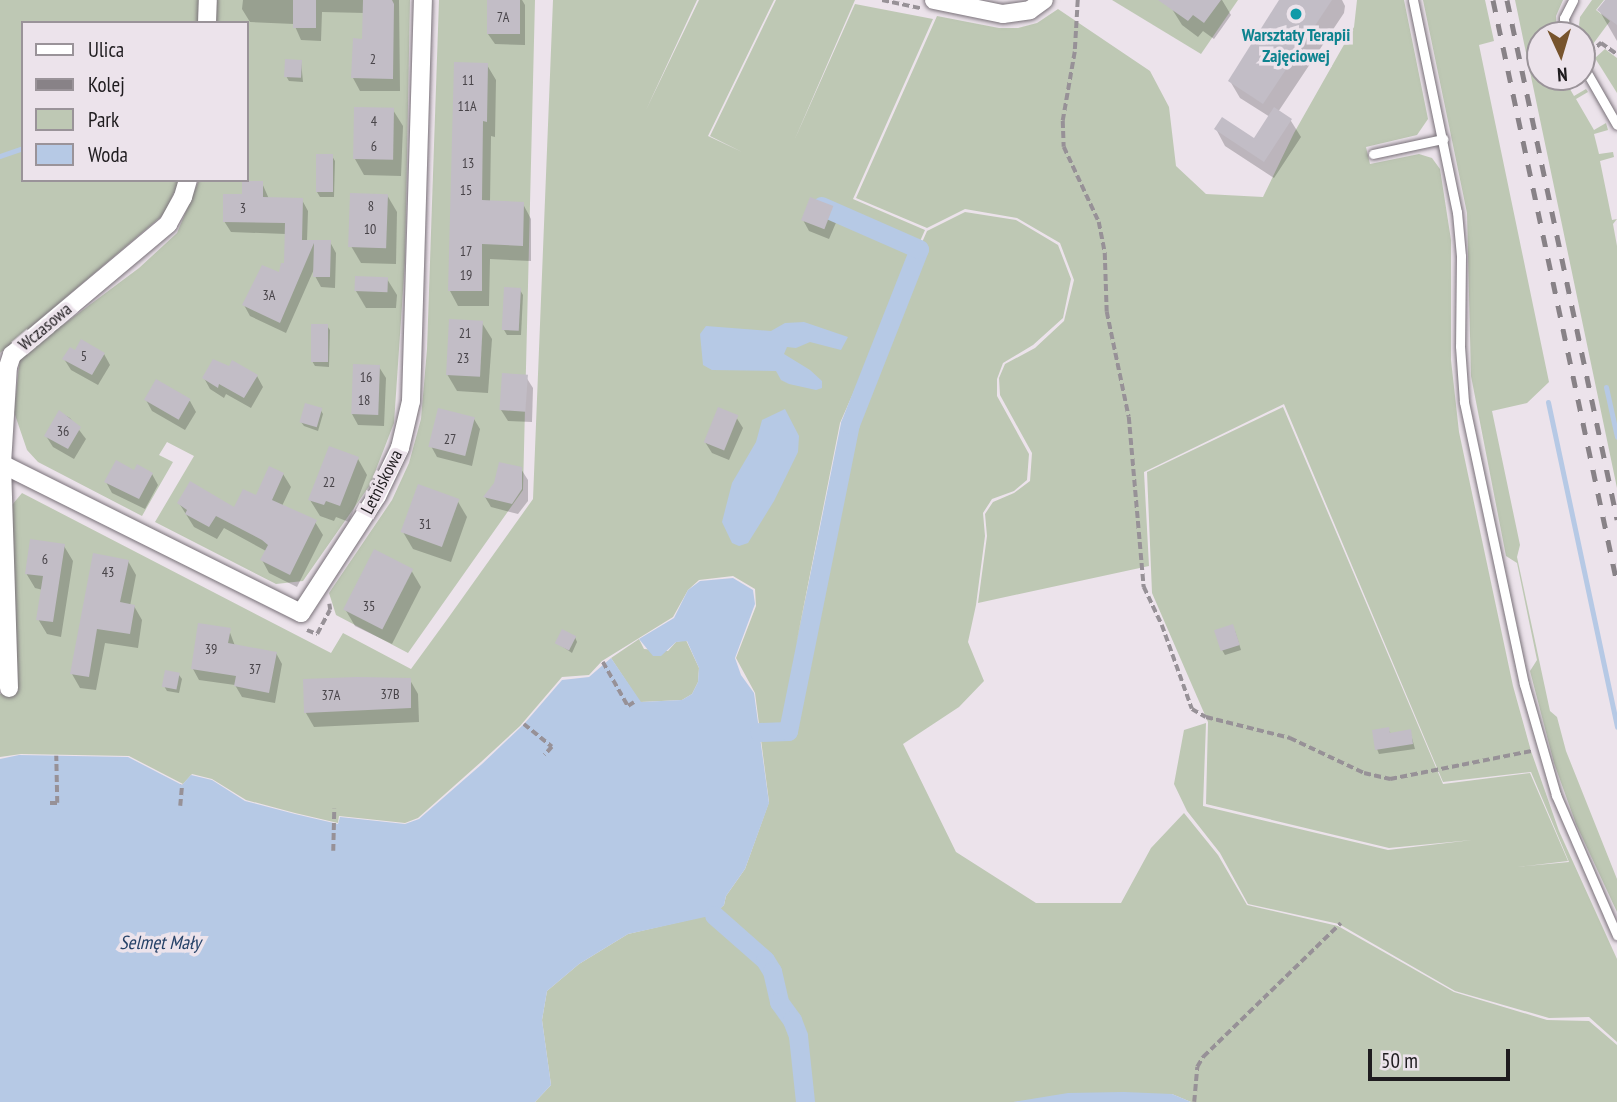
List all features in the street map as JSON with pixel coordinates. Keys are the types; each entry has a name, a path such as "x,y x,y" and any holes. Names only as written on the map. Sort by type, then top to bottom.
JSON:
{"street":[{"path":"207,21 208,0"},
{"name":"Letniskowa","path":"2,464 301,612 377,496 400,448 411,401 423,0"},
{"path":"934,0 1003,14 1030,10 1044,0"},
{"name":"Wczasowa","path":"9,688 2,464 8,366 12,355 168,224 183,197 187,182"}],"lane":[{"path":"1413,0 1459,226 1460,346 1464,402 1540,749 1568,829 1617,935"},
{"path":"1564,21 1573,0"},
{"path":"1596,88 1617,125"},
{"path":"1373,155 1443,139"}],"path":[{"path":"1078,0 1075,52 1063,121 1064,147 1099,222 1105,253 1107,312 1129,417 1144,587 1166,636 1192,709 1206,717 1290,738 1364,773 1390,779 1540,749"},
{"path":"1596,47 1601,43 1617,54"},
{"path":"305,628 317,634 330,610 328,601"},
{"path":"603,662 628,706 634,702"},
{"path":"524,724 552,747 545,755"},
{"path":"50,803 57,803 56,756"},
{"path":"180,806 182,785"},
{"path":"333,851 334,809"},
{"path":"1194,1102 1197,1067 1203,1057 1341,923"}],"green space":[{"path":"0,0 200,0 200,21 21,21 21,182 179,182 164,214 0,353"},
{"path":"216,0 410,0 405,261 394,423 370,485 303,581 276,584 155,522 194,456 167,442 159,455 173,462 142,516 38,462 27,450 14,412 20,357 139,268 177,233 198,182 248,182 248,21 215,21"},
{"path":"439,0 535,0 523,490 408,653 336,615 329,593 392,500 409,463 421,419 427,349"},
{"path":"553,0 697,0 646,110 699,0 774,0 708,136 742,152 710,136 776,0 855,0 794,141 855,4 933,19 853,199 925,230 840,423 796,645 842,424 927,231 965,212 1016,220 1058,245 1071,279 1063,318 1033,345 1003,363 997,379 997,396 1029,454 1027,480 1014,491 992,499 983,513 985,536 968,642 984,681 959,707 903,744 956,852 1036,903 1121,903 1151,848 1184,813 1218,855 1247,905 1338,926 1454,992 1547,1020 1589,1021 1617,1045 1617,1102 1191,1102 1172,1094 1013,1102 535,1102 551,1085 542,1020 547,991 579,964 628,934 714,914 724,905 726,896 745,869 769,802 755,693 736,658 756,606 755,589 733,576 699,580 688,590 673,617 602,661 589,675 562,677 520,726 418,818 405,823 339,816 338,823 295,813 246,800 212,779 192,774 183,784 129,756 21,754 0,757 0,694 18,691 12,505 22,493 331,653 343,633 411,669 533,499"},
{"path":"1112,0 1238,0 1201,54"},
{"path":"1357,0 1404,0 1428,119 1417,135 1366,147 1370,164 1419,154 1432,158 1440,169 1451,240 1451,360 1459,432 1513,686 1531,751 1559,831 1617,959 1617,1042 1589,1017 1549,1018 1455,991 1339,924 1248,904 1220,853 1187,811 1174,784 1184,730 1206,723 1203,806 1388,850 1472,840 1389,848 1206,804 1208,722 1152,593 1147,472 1283,407 1443,784 1530,773 1568,861 1517,867 1569,862 1531,772 1443,782 1284,404 1144,472 1149,566 978,603 987,536 985,514 993,502 1014,493 1030,481 1032,453 1000,395 999,378 1005,364 1035,348 1064,321 1074,280 1060,243 1017,218 965,209 927,228 856,198 937,16 999,28 1018,28 1037,23 1058,9 1150,71 1169,107 1176,166 1206,194 1263,197 1294,133 1354,27"},
{"path":"1423,0 1485,0 1494,41 1479,45 1549,382 1527,403 1492,411 1520,545 1517,557 1550,711 1557,717 1566,751 1617,879 1617,912 1576,824 1554,763 1530,671 1537,660 1517,563 1506,556 1471,376 1467,213"},
{"path":"1515,0 1563,0 1556,21 1526,21 1526,53"},
{"path":"1592,0 1604,0 1596,10 1610,21 1596,40 1596,21 1580,21"},
{"path":"1605,49 1617,58 1617,93 1596,60"},
{"path":"1534,91 1571,91 1574,96 1587,91 1576,99 1594,130 1606,123 1608,130 1594,134 1599,154 1613,152 1614,157 1600,161 1612,220 1617,219 1613,224 1617,246 1617,488"},
{"path":"639,639 644,649 668,651 676,642 686,640 699,668 698,682 692,694 682,700 640,702 611,658"}],"water":[{"path":"804,322 848,337 841,350 810,342 796,348 787,347 784,354 810,370 822,381 822,388 816,390 789,384 781,380 776,371 712,370 703,365 700,334 706,326 771,331 785,323"},
{"path":"785,409 799,436 798,452 774,501 748,543 739,546 732,543 722,522 732,483 756,442 762,420"},
{"name":"Selmęt Mały","path":"733,578 753,590 755,604 735,658 741,675 754,693 769,803 745,869 726,896 724,905 714,915 628,934 579,964 547,991 542,1020 551,1085 535,1102 0,1102 0,759 19,755 128,757 182,785 191,775 212,780 245,801 295,814 338,824 340,817 405,824 419,819 482,764 524,724 562,680 589,677 611,658 641,702 682,700 692,694 698,682 699,668 687,641 676,642 661,656 653,656 639,639 674,618 688,590 700,581"},
{"path":"1068,1093 1172,1094 1191,1102 1013,1102"}],"building":[{"path":"293,0 316,0 316,28 293,28"},
{"path":"363,0 392,0 394,4 393,79 351,78 353,38 362,39"},
{"path":"487,0 520,0 520,34 487,34"},
{"path":"1158,0 1221,0 1204,23 1193,15 1188,21"},
{"path":"1279,0 1332,0 1263,104 1228,81"},
{"path":"1605,0 1617,0 1617,25 1597,10"},
{"path":"285,59 302,60 301,78 284,77"},
{"path":"454,62 488,63 487,122 483,121 482,200 524,202 523,246 482,244 482,291 448,291"},
{"path":"354,107 394,108 393,160 353,159"},
{"path":"1274,107 1292,119 1264,162 1214,129 1222,117 1254,138"},
{"path":"316,154 333,154 333,192 316,192"},
{"path":"263,181 263,197 303,198 302,240 331,240 330,277 313,277 314,243 280,323 242,305 262,265 279,272 281,263 284,263 285,223 223,222 223,194 242,194 242,182"},
{"path":"350,193 388,194 386,248 348,247"},
{"path":"810,197 833,206 824,229 801,220"},
{"path":"355,276 388,277 387,292 354,291"},
{"path":"504,287 521,288 519,331 502,330"},
{"path":"449,319 483,321 480,377 446,375"},
{"path":"311,324 328,324 328,362 311,362"},
{"path":"81,339 105,353 92,375 62,359 70,347 75,350"},
{"path":"213,359 229,366 232,360 258,375 244,398 219,384 218,388 202,378"},
{"path":"353,364 380,365 378,415 351,414"},
{"path":"502,373 528,375 525,412 499,410"},
{"path":"156,379 191,399 179,420 144,400"},
{"path":"305,403 322,408 317,427 299,422"},
{"path":"718,407 738,415 724,450 704,442"},
{"path":"438,408 475,417 465,456 428,447"},
{"path":"59,410 81,427 68,449 44,436"},
{"path":"329,446 359,457 340,506 326,501 324,505 308,500"},
{"path":"116,460 134,470 137,464 153,473 139,499 104,482"},
{"path":"499,462 522,467 522,489 512,504 483,497 494,483"},
{"path":"269,466 284,473 272,500 317,520 290,575 260,560 268,545 262,540 216,516 209,527 185,514 187,510 177,503 190,481 234,507 243,489 256,495"},
{"path":"418,484 459,499 442,547 401,532"},
{"path":"30,539 65,544 53,622 36,620 43,576 25,574"},
{"path":"374,549 413,569 382,630 343,610"},
{"path":"93,553 129,560 120,602 135,605 130,634 97,629 89,677 70,674"},
{"path":"198,623 231,628 228,643 277,652 269,693 234,686 236,676 191,669"},
{"path":"1233,624 1240,645 1221,651 1214,630"},
{"path":"562,629 576,636 569,651 555,643"},
{"path":"165,670 180,673 176,690 162,687"},
{"path":"411,678 411,708 304,713 303,679"},
{"path":"1389,727 1390,733 1411,729 1413,744 1375,750 1372,730"}],"waterway":[{"path":"0,156 21,149"},
{"path":"759,732 788,731 850,424 919,249 821,206"},
{"path":"1606,387 1617,437"},
{"path":"1548,402 1617,727"},
{"path":"714,915 765,960 772,971 779,1002 792,1020 798,1036 805,1102"}],"railway":[{"path":"1493,0 1617,583"},
{"path":"1507,0 1617,519"}],"place":[{"name":"Warsztaty Terapii Zajęciowej","path":"1296,14"}]}
